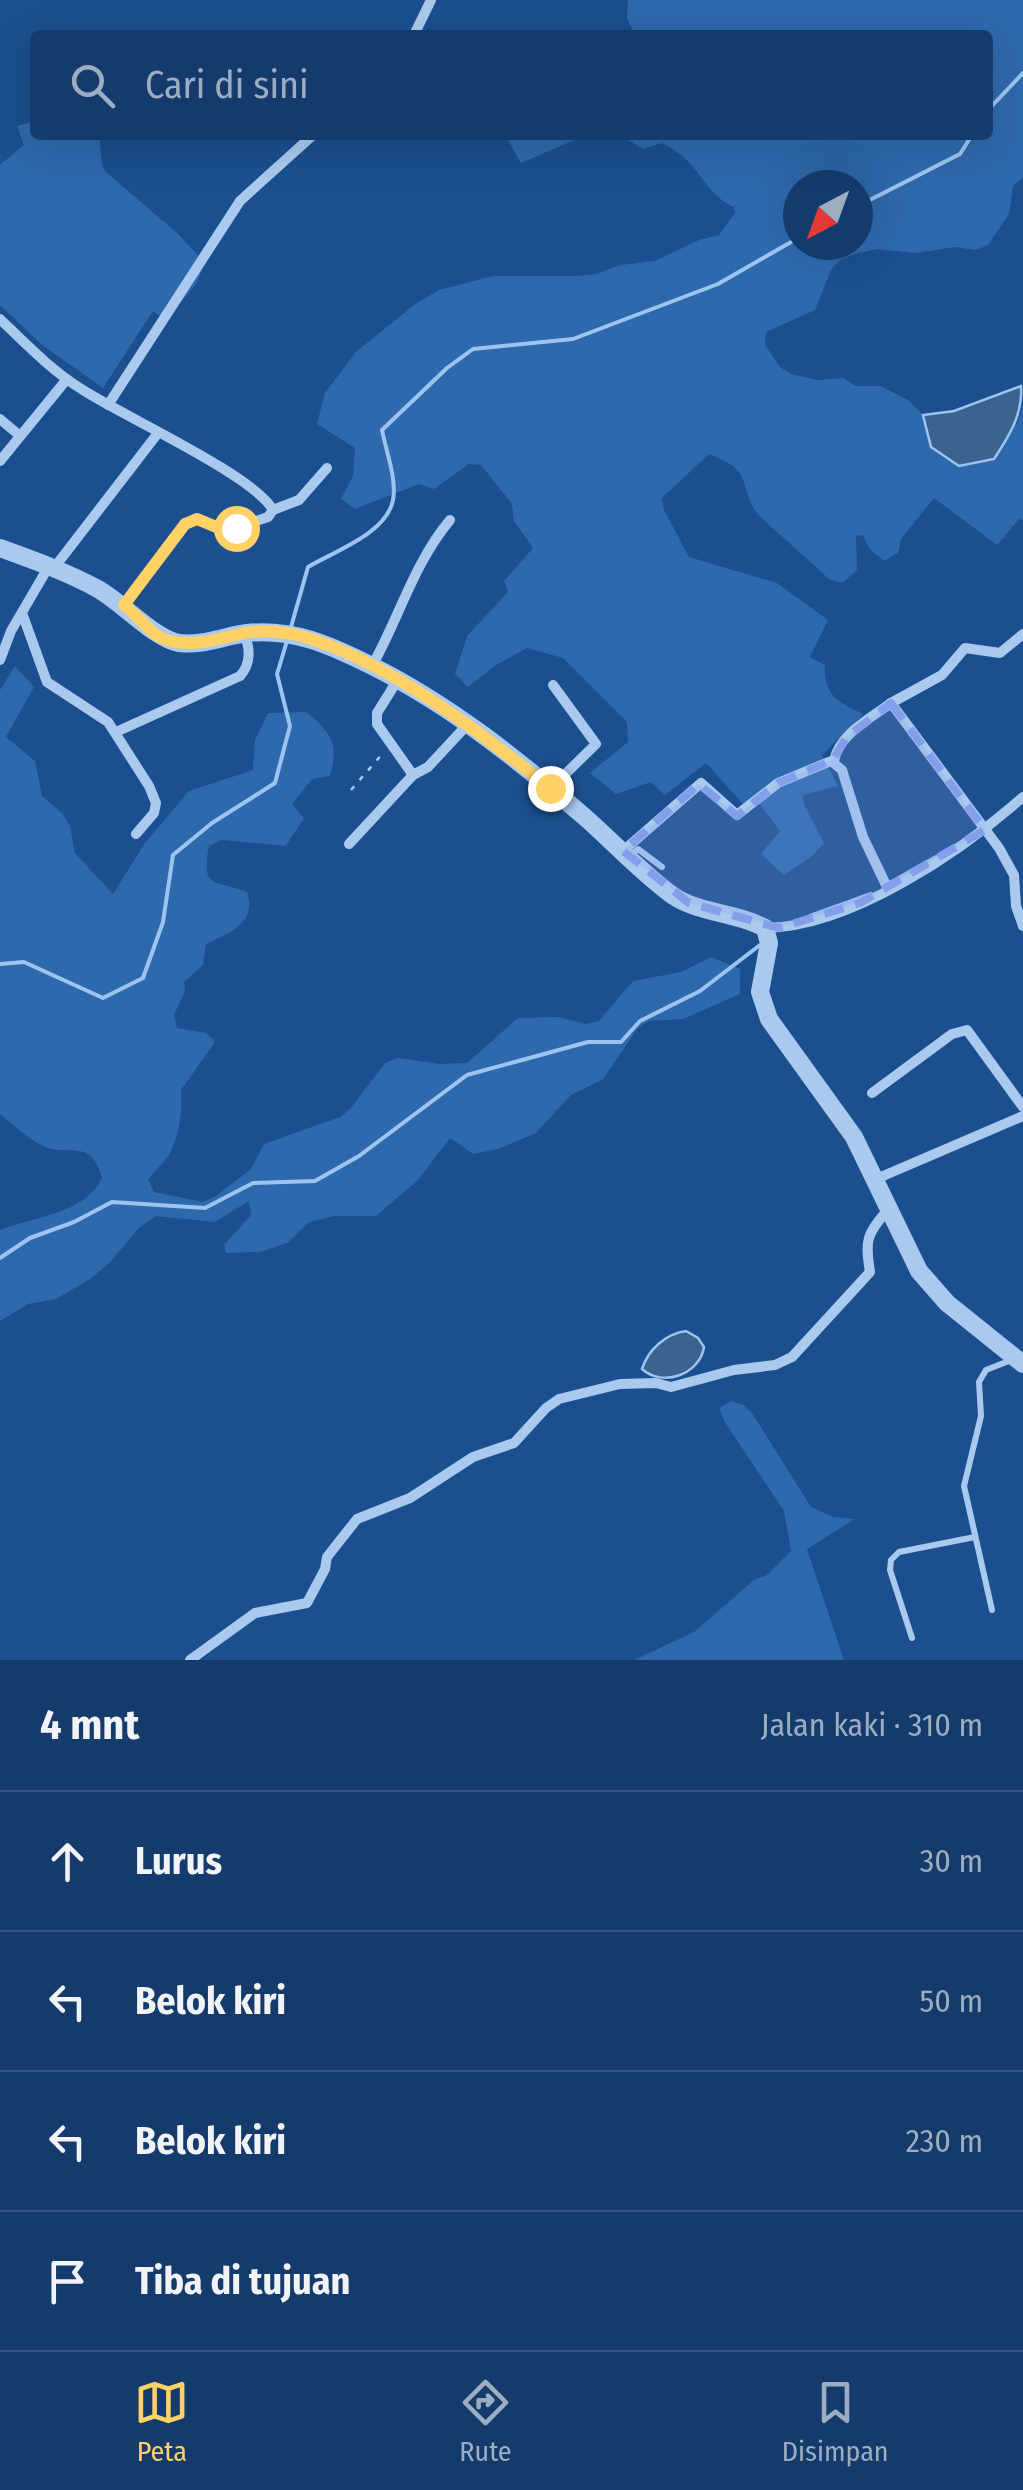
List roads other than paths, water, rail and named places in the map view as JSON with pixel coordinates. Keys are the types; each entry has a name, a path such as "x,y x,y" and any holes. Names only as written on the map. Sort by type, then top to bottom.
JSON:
{"street":[{"path":"416,30 431,0"},
{"path":"108,405 240,200 306,140"},
{"path":"0,319 67,379 234,475 273,510"},
{"path":"0,461 67,379"},
{"path":"0,419 19,436"},
{"path":"0,660 22,613 51,567 158,433"},
{"path":"124,605 185,524 197,519 232,530 268,517 273,510 300,500 328,468"},
{"path":"372,666 422,559 450,520"},
{"path":"0,548 51,567 124,605 156,636 180,643 220,641 243,633 274,630 300,636 372,666 468,724 550,788 679,899 746,918 767,933"},
{"path":"22,613 47,682 94,710 116,732 156,803 154,813 136,834"},
{"path":"116,732 240,676 249,658 243,633"},
{"path":"834,761 838,746 846,738 891,703 942,675 960,650 1000,653 1023,634"},
{"path":"397,682 377,713 377,724 413,775"},
{"path":"550,788 596,744 553,685"},
{"path":"891,703 986,830 1014,875 1016,906 1023,926"},
{"path":"349,844 413,775 428,768 468,724"},
{"path":"626,854 701,783 737,815 778,783 834,761"},
{"path":"834,761 842,770 863,837 888,889"},
{"path":"767,933 836,913 888,889 958,851 1023,797"},
{"path":"767,933 760,992 769,1020 854,1137 910,1256 930,1286 1019,1361"},
{"path":"872,1093 952,1034 967,1030 1023,1107"},
{"path":"876,1179 1023,1116"},
{"path":"190,1660 254,1613 307,1603 327,1557 357,1520 410,1498 472,1456 514,1442 558,1399 620,1384 656,1383 671,1388 792,1358 870,1272 866,1240 888,1210"}],"lane":[{"path":"626,854 638,850 662,867"},
{"path":"992,1610 964,1486 981,1416 979,1382 986,1370 1019,1361"},
{"path":"912,1638 893,1582 891,1560 899,1552 975,1537"}],"waterway":[{"path":"993,105 1023,73"},
{"path":"873,198 960,154 969,140"},
{"path":"291,627 308,567 358,540 389,512 394,483 382,430 447,368 473,349 573,339 718,284 783,247"},
{"path":"0,964 24,962 103,998 143,978 163,922 173,855 212,823 275,783 290,726 277,674 287,641"},
{"path":"888,884 936,857"},
{"path":"810,916 871,894"},
{"path":"0,1258 30,1238 74,1222 112,1202 205,1208 253,1183 315,1181 359,1156 467,1075 588,1042 621,1042 640,1021 700,991 760,945"}]}
